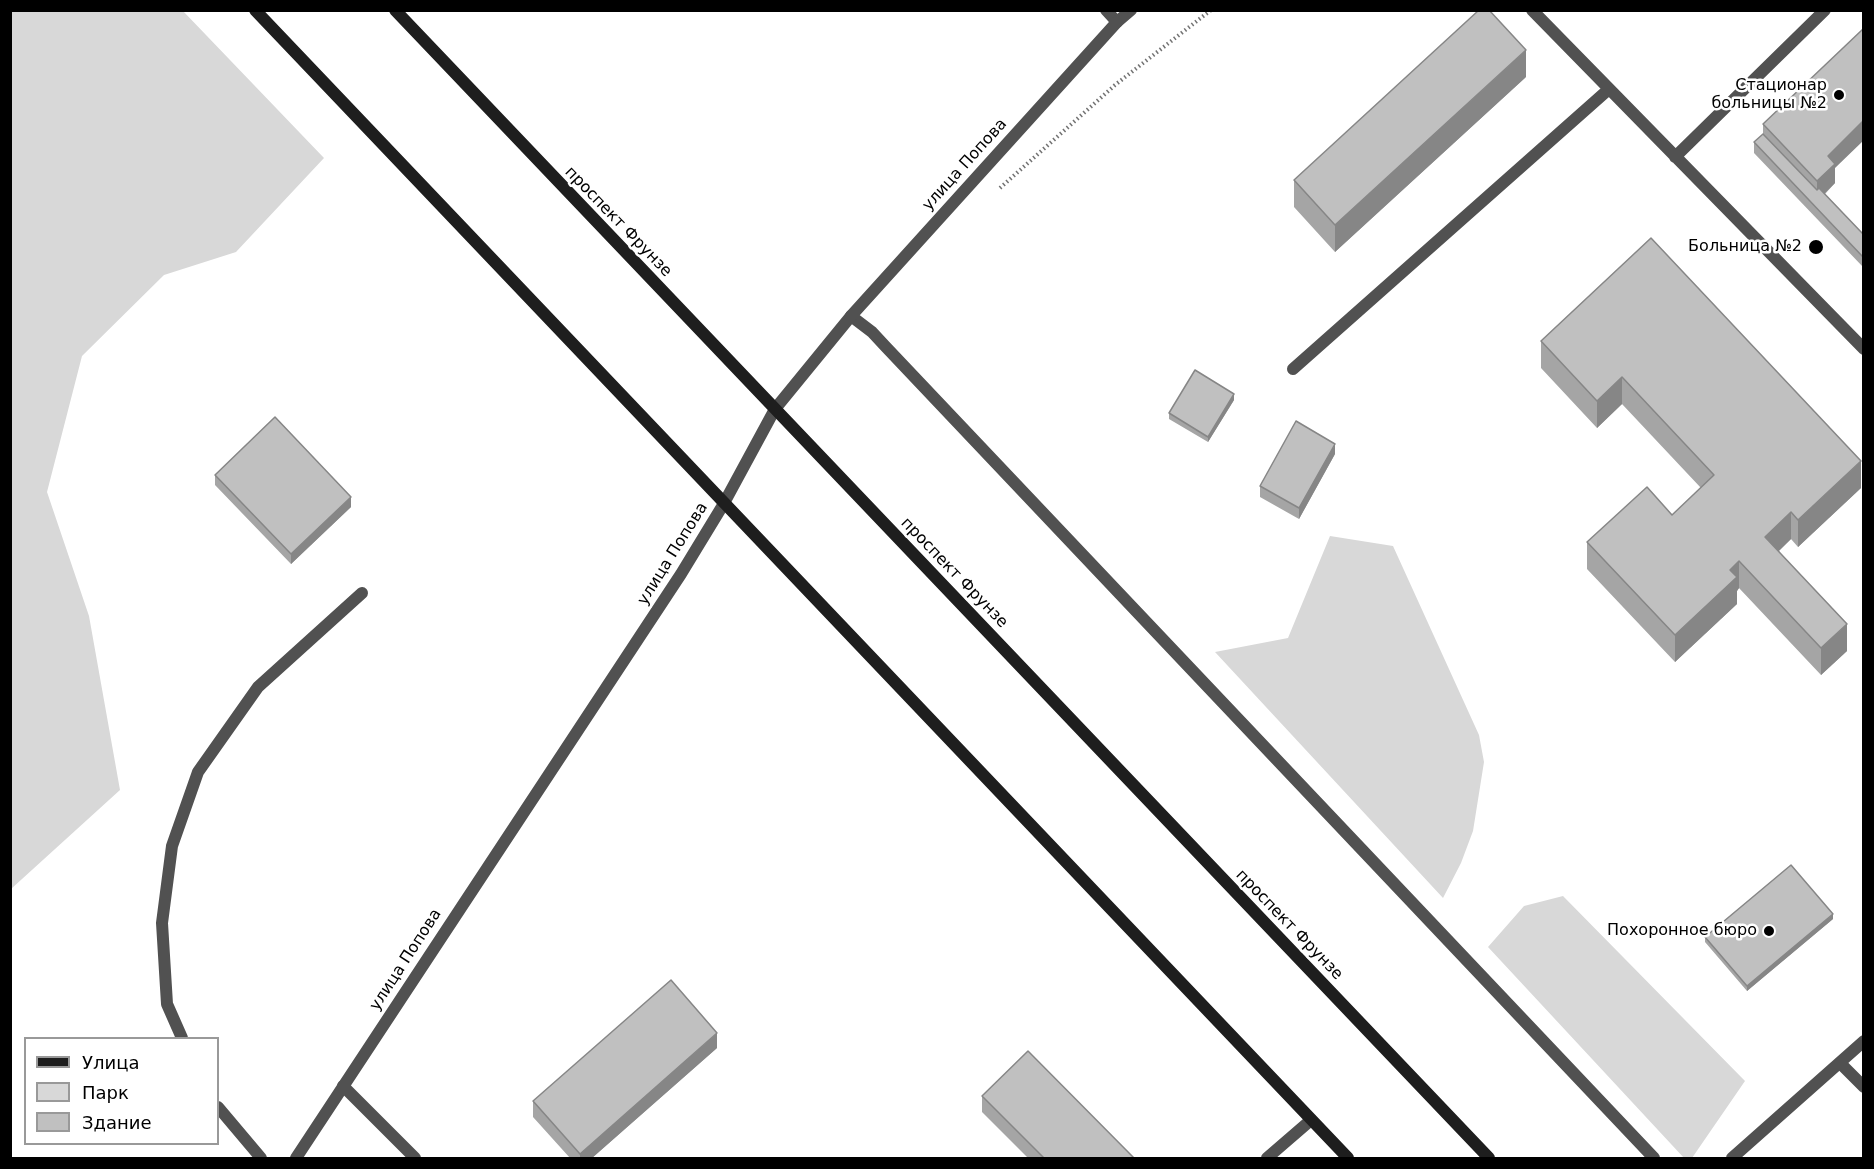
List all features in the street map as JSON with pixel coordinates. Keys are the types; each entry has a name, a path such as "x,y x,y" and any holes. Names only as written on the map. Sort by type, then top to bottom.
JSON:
{"main road":[{"path":"255,10 723,505 1348,1158"},
{"name":"проспект Фрунзе","path":"395,10 1489,1158"}],"street":[{"path":"1106,10 1117,22"},
{"name":"улица Попова","path":"296,1158 681,574 723,505 775,409 851,316 1117,22 1131,10"},
{"path":"1532,10 1863,350"},
{"path":"1675,157 1825,10"},
{"path":"1293,369 1609,89"},
{"path":"851,316 872,332 1654,1158"},
{"path":"182,1037 167,1004 162,924 172,846 198,772 258,687 362,593"},
{"path":"1732,1158 1863,1041"},
{"path":"1840,1063 1863,1087"},
{"path":"343,1086 415,1158"},
{"path":"219,1108 261,1158"},
{"path":"1267,1158 1311,1120"}],"path":[{"path":"992,195 1116,85 1211,10"}],"green space":[{"path":"10,11 183,11 324,158 236,252 164,275 82,356 47,492 89,616 120,790 11,889"},
{"path":"1330,536 1393,546 1479,735 1484,762 1473,831 1461,863 1443,898 1215,652 1288,638"},
{"path":"1563,896 1745,1081 1692,1158 1684,1158 1488,947 1524,906"}],"building":[{"path":"1479,10 1489,10 1526,50 1335,225 1294,180"},
{"name":"Стационар больницы №2","path":"1863,29 1863,121 1828,156 1835,164 1817,181 1763,124"},
{"path":"1763,134 1863,234 1863,257 1754,142"},
{"path":"1651,238 1861,461 1798,520 1791,512 1765,537 1847,624 1821,648 1739,561 1730,570 1737,577 1675,635 1587,542 1647,487 1672,515 1714,475 1622,377 1597,401 1541,341"},
{"path":"1195,370 1234,394 1208,437 1169,413"},
{"path":"275,417 351,497 291,554 215,475"},
{"path":"1296,421 1335,444 1299,508 1260,486"},
{"name":"Похоронное бюро","path":"1791,865 1833,914 1747,986 1705,937"},
{"path":"671,980 717,1033 580,1154 533,1101"},
{"path":"1028,1051 1134,1158 1044,1158 982,1096"}],"place":[{"name":"Стационар больницы №2","path":"1839,95"},
{"name":"Больница №2","path":"1816,247"},
{"name":"Похоронное бюро","path":"1769,931"}]}
